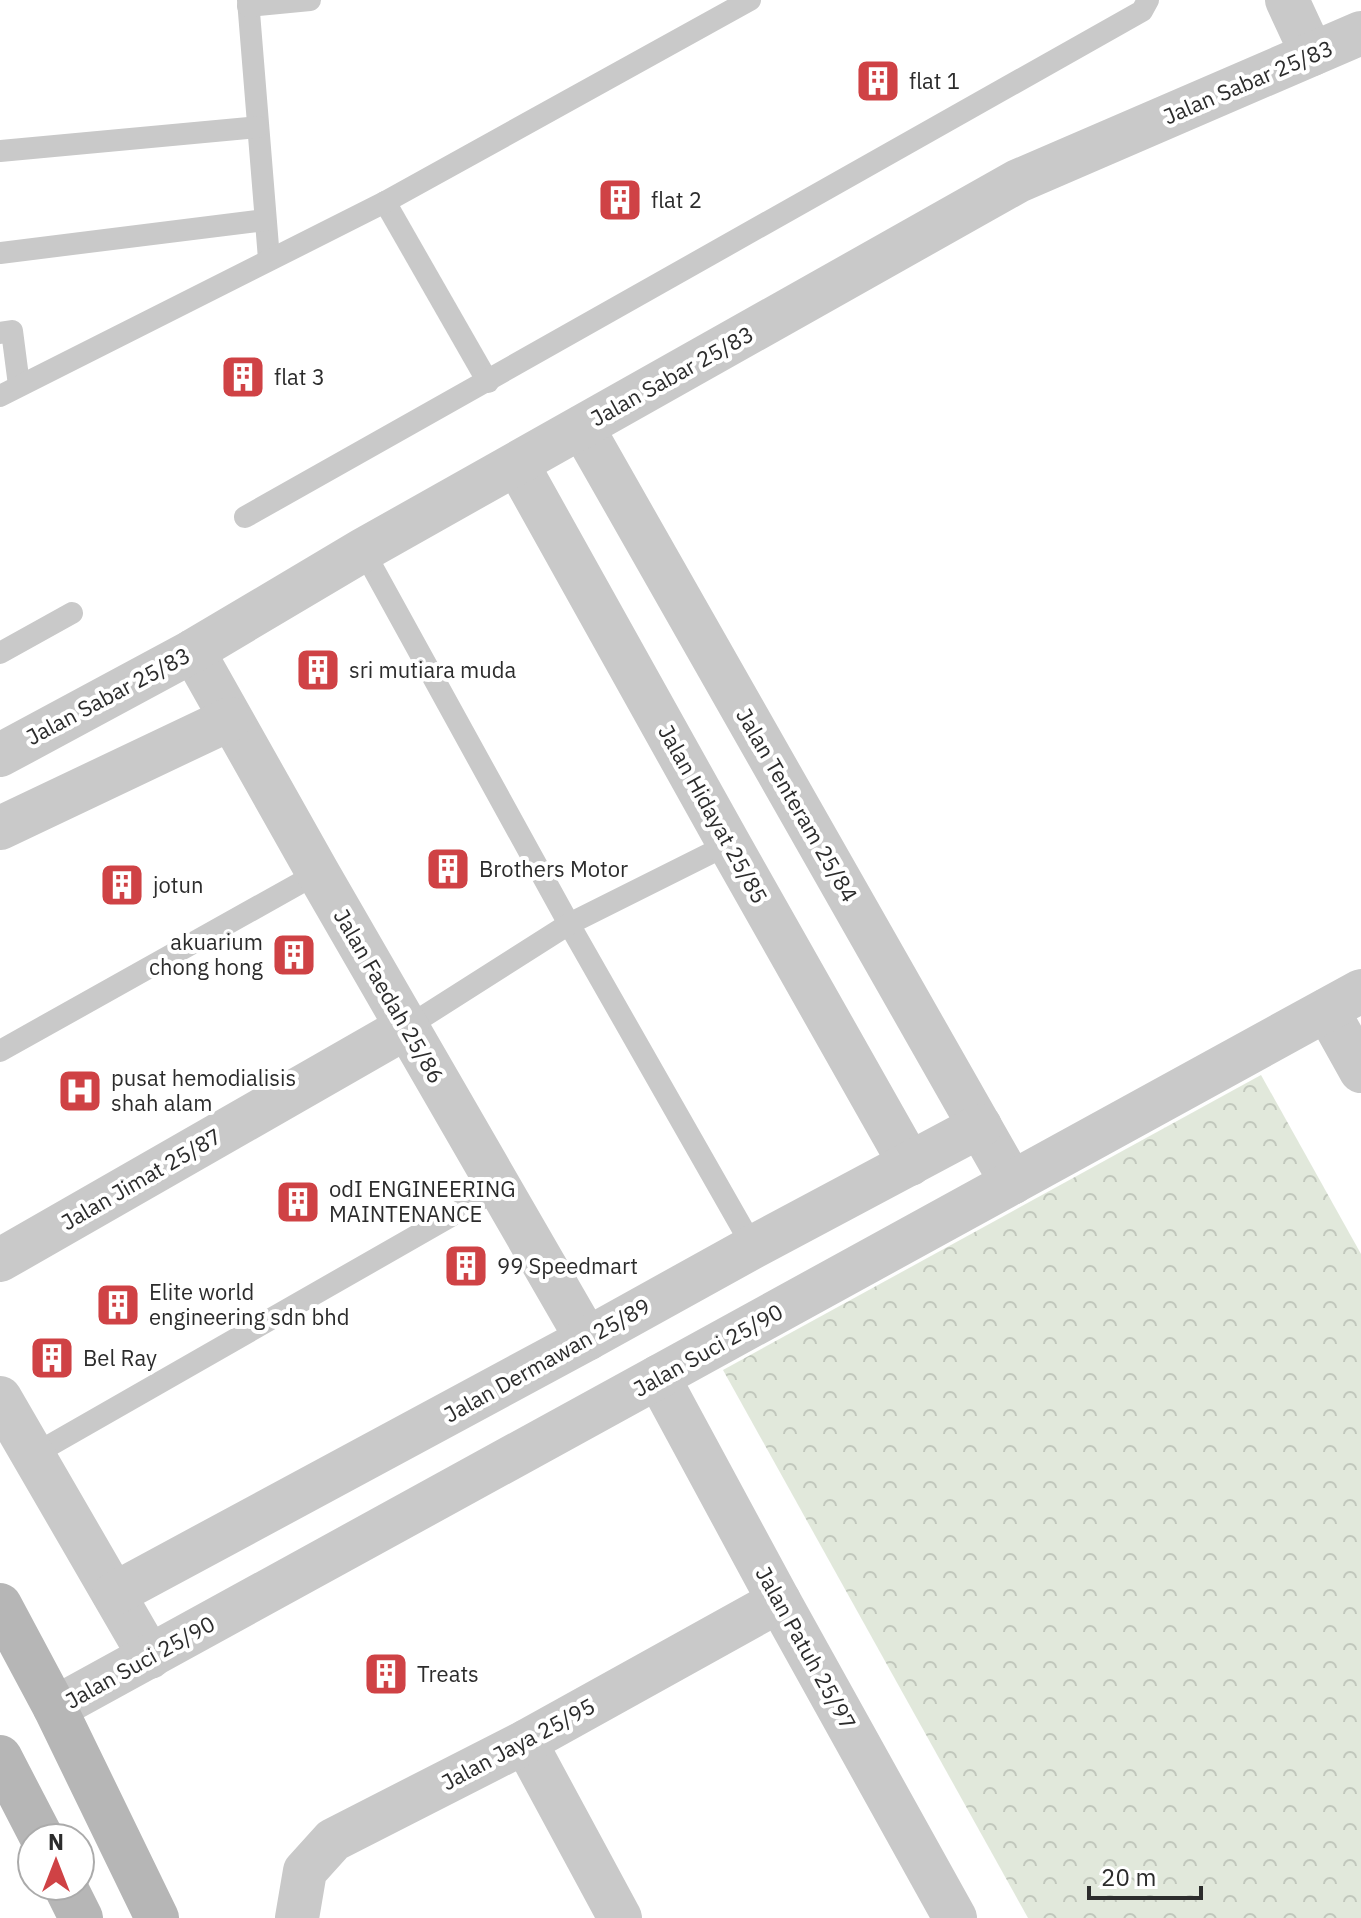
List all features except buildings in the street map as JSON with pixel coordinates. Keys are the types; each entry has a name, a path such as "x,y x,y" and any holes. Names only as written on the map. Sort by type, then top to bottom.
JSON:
{"main road":[{"path":"0,1605 55,1708 157,1918"},
{"path":"0,1757 34,1822"}],"street":[{"path":"1287,0 1312,54"},
{"name":"Jalan Sabar 25/83","path":"0,755 193,651 363,550 1018,181 1361,33"},
{"name":"Jalan Tenteram 25/84","path":"582,427 1012,1183"},
{"name":"Jalan Hidayat 25/85","path":"517,464 910,1164"},
{"name":"Jalan Faedah 25/86","path":"193,651 587,1339"},
{"path":"0,828 230,719"},
{"path":"1344,1000 1361,1071"},
{"name":"Jalan Suci 25/90","path":"55,1708 1344,1000"},
{"name":"Jalan Jimat 25/87","path":"0,1260 407,1027"},
{"name":"Jalan Dermawan 25/89","path":"114,1594 980,1126"},
{"name":"Jalan Patuh 25/97","path":"658,1377 955,1918"},
{"path":"0,1398 150,1657"},
{"name":"Jalan Jaya 25/95","path":"297,1918 305,1871 333,1840 525,1742 779,1601"},
{"path":"525,1742 620,1918"}],"lane":[{"path":"269,259 248,3 310,0"},
{"path":"0,333 12,331 10,390 385,202 714,8 750,0"},
{"path":"245,517 1142,11 1148,0"},
{"path":"0,151 258,127"},
{"path":"385,202 488,382"},
{"path":"0,253 265,220"},
{"path":"363,550 569,924 753,1247"},
{"path":"0,653 72,613"},
{"path":"407,1027 569,924 729,844"},
{"path":"0,1051 318,873"},
{"path":"33,1455 500,1188"}],"green space":[{"path":"1261,1075 1361,1254 1361,1918 1028,1918 723,1370"}],"place":[{"name":"flat 1","path":"878,81"},
{"name":"flat 2","path":"620,200"},
{"name":"flat 3","path":"243,377"},
{"name":"sri mutiara muda","path":"318,670"},
{"name":"Brothers Motor","path":"448,869"},
{"name":"jotun","path":"122,885"},
{"name":"akuarium chong hong","path":"294,955"},
{"name":"pusat hemodialisis shah alam","path":"80,1091"},
{"name":"odI ENGINEERING MAINTENANCE","path":"298,1202"},
{"name":"99 Speedmart","path":"466,1266"},
{"name":"Elite world engineering sdn bhd","path":"118,1305"},
{"name":"Bel Ray","path":"52,1358"},
{"name":"Treats","path":"386,1674"}]}
